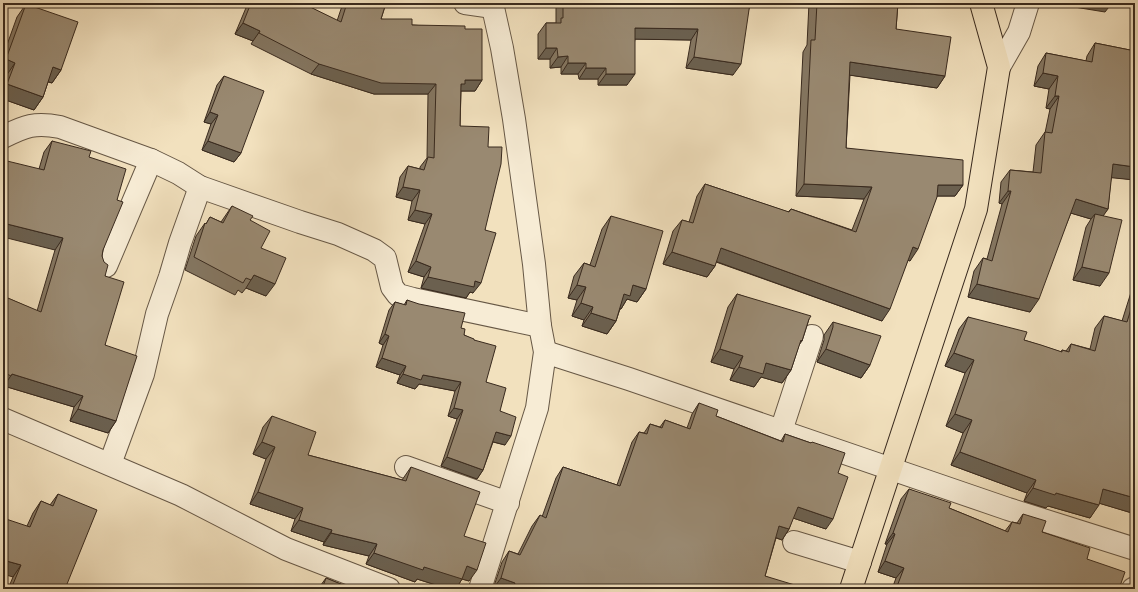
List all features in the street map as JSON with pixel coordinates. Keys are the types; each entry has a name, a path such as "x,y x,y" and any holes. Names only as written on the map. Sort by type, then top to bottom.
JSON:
{"highway":[{"path":"851,589 976,209 999,67 981,3"}],"street":[{"path":"465,3 493,5 514,119 534,264 544,352 537,408 480,589"},
{"path":"999,67 1019,32 1028,3"},
{"path":"3,137 30,125 45,124 60,127 151,160 178,173 200,187 338,234 374,250 385,258 392,287 398,295 540,326"},
{"path":"106,266 151,160"},
{"path":"110,464 143,374 157,314 200,187"},
{"path":"781,431 812,336"},
{"path":"544,352 629,379 1008,509 1135,549"},
{"path":"3,419 181,494 286,549 389,589"},
{"path":"406,467 508,503"},
{"path":"794,542 860,562"}],"building":[{"path":"251,3 302,3 341,22 347,3 386,3 381,19 412,19 412,25 465,26 465,29 482,29 482,80 465,80 465,84 461,84 460,126 489,127 488,147 502,147 501,164 485,230 496,233 481,283 475,281 474,287 428,277 431,267 416,261 432,214 415,210 420,190 403,187 408,166 424,170 428,157 434,158 436,84 381,83 319,64 259,33 260,31 243,23"},
{"path":"563,3 750,3 741,64 694,57 698,29 635,28 635,74 606,74 606,68 586,68 586,63 568,63 568,56 558,57 557,48 546,48 546,23 561,23 561,18 563,18"},
{"path":"817,3 898,3 896,29 951,37 945,76 850,62 846,148 963,160 963,185 938,185 937,197 918,249 913,247 890,309 721,248 715,266 672,252 682,220 693,223 705,184 789,212 791,209 856,232 872,187 804,184 811,40 815,40"},
{"path":"26,4 78,22 61,70 53,67 43,97 7,84 15,63 6,59"},
{"path":"1095,43 1135,51 1135,167 1113,164 1108,209 1076,199 1039,299 977,284 983,258 992,261 1011,191 1008,191 1010,170 1041,173 1045,132 1052,133 1059,96 1055,96 1058,76 1043,73 1046,53 1092,62"},
{"path":"224,76 264,91 241,153 208,141 218,115 210,112"},
{"path":"52,141 91,151 89,157 126,169 117,200 123,202 103,250 102,256 104,262 108,265 105,276 124,282 105,345 137,356 116,421 78,409 83,396 12,374 11,376 3,372 3,296 41,312 63,238 3,223 3,160 44,170"},
{"path":"232,206 253,216 250,220 270,231 261,248 286,258 275,284 254,275 251,280 246,278 243,283 194,257 205,223 206,224 210,217 223,223"},
{"path":"1095,214 1122,220 1109,273 1082,267"},
{"path":"611,216 663,231 646,289 633,285 630,296 624,294 616,321 591,313 593,307 581,303 586,287 577,285 584,263 595,267"},
{"path":"737,294 811,316 791,370 766,363 763,374 739,367 743,356 720,349"},
{"path":"1135,296 1135,498 1103,489 1099,505 1056,493 1055,495 1033,488 1036,480 960,452 972,420 955,414 974,360 954,353 968,317 1027,332 1024,340 1062,352 1062,350 1069,352 1071,344 1095,351 1104,316 1127,322"},
{"path":"407,300 419,304 465,313 461,328 465,329 464,335 474,340 496,346 486,382 506,388 500,411 516,417 511,436 496,432 483,470 447,457 463,410 454,408 461,382 423,375 421,380 403,374 406,366 382,358 389,336 385,334 395,302 406,305"},
{"path":"833,322 881,336 870,365 826,349 833,327"},
{"path":"699,403 718,410 716,416 783,442 785,434 845,453 838,473 848,477 833,519 798,507 789,529 779,526 765,576 798,586 797,589 513,589 515,583 501,578 509,551 520,555 540,515 546,518 563,467 620,486 639,432 647,434 650,424 662,428 665,420 690,429"},
{"path":"272,416 316,432 308,455 406,481 411,467 480,492 464,536 486,543 477,570 467,566 462,579 424,567 423,570 374,553 377,544 331,533 332,530 299,520 303,508 258,492 275,447 262,442"},
{"path":"909,489 951,503 949,508 1008,532 1012,522 1020,524 1023,514 1046,521 1042,532 1090,548 1087,559 1125,572 1119,589 1028,589 1021,587 1021,589 896,589 904,568 885,561 895,534 893,533"},
{"path":"58,494 97,510 65,589 11,589 21,565 3,560 3,518 30,527 41,501 53,506"},
{"path":"326,578 353,589 322,589"}]}
